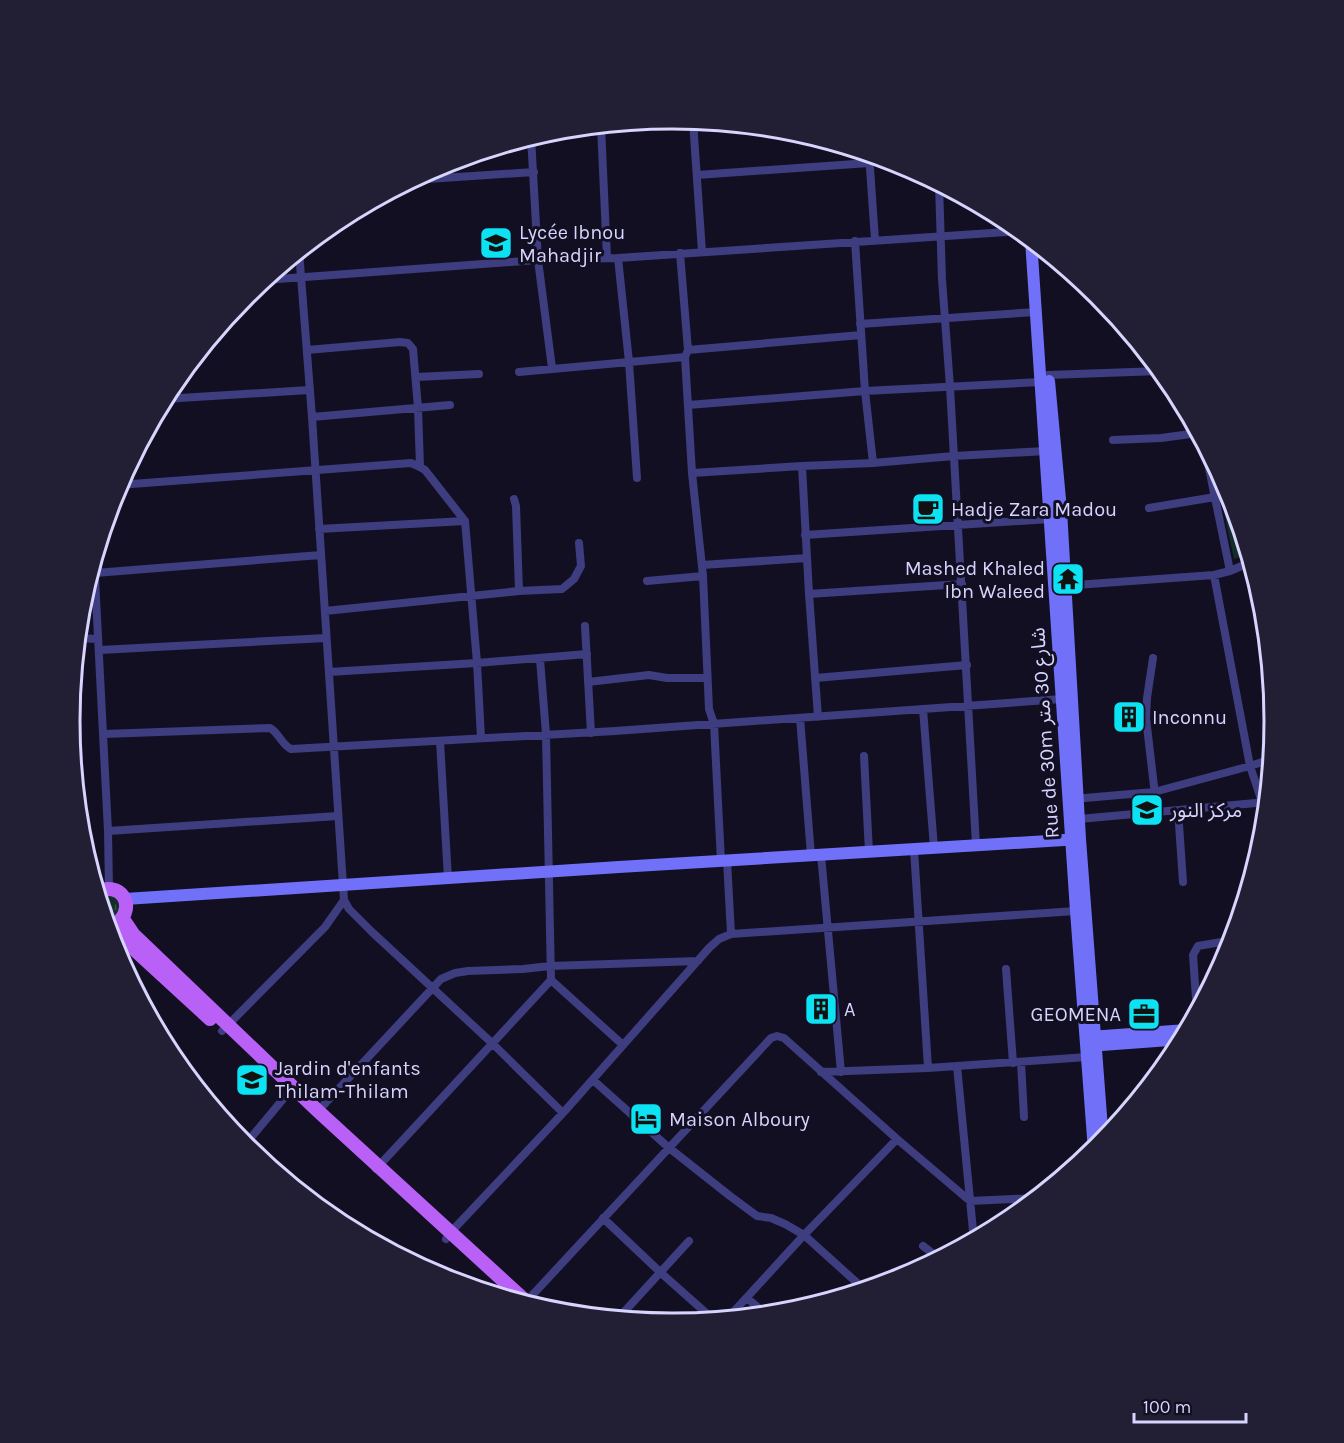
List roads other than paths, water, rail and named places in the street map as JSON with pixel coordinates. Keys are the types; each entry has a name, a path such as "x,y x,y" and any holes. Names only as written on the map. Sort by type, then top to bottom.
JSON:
{"main road":[{"path":"105,891 119,892 125,899 127,909 115,922"},
{"path":"116,924 137,939 291,1090 509,1291"},
{"path":"291,1090 318,1111 376,1169"}],"street":[{"path":"693,130 702,252"},
{"path":"694,130 702,252"},
{"path":"601,133 607,258"},
{"path":"532,146 538,260 552,368"},
{"path":"697,175 859,159"},
{"path":"869,163 875,240"},
{"path":"435,178 534,172"},
{"path":"939,193 976,845"},
{"path":"278,279 538,260 618,258 1005,232"},
{"path":"855,241 865,391 873,464"},
{"name":"Rue de 30m شارع 30 متر","path":"1032,250 1036,312 1061,510 1062,699 1073,799 1079,819 1076,840 1076,911 1101,1129"},
{"path":"680,253 692,473 703,576 709,709 714,724 731,934"},
{"name":"Rue de 30m شارع 30 متر","path":"1038,256 1050,519 1060,586 1090,1044 1093,1137"},
{"path":"618,258 629,362 637,478"},
{"path":"300,260 344,900 349,909 372,932 493,1044 563,1113"},
{"path":"861,324 1036,312"},
{"path":"519,372 629,362 861,335"},
{"path":"307,350 400,342 408,343 414,349 420,466"},
{"path":"688,405 1150,372"},
{"path":"416,377 479,374"},
{"path":"175,398 309,390"},
{"path":"312,417 450,405"},
{"path":"1113,440 1190,434"},
{"path":"692,473 873,464 954,456 1046,451"},
{"path":"130,484 411,463 420,466 465,521 481,738"},
{"path":"802,466 818,717"},
{"path":"1211,476 1230,571"},
{"path":"1149,508 1215,497"},
{"path":"514,499 517,513 519,591"},
{"path":"805,535 1050,519"},
{"path":"319,529 465,521"},
{"path":"325,610 519,591 562,589 574,579 581,566 579,543"},
{"path":"99,573 321,555"},
{"path":"702,565 807,558"},
{"path":"1060,586 1214,575 1243,565"},
{"path":"1214,575 1250,766 1260,791"},
{"path":"647,581 703,576"},
{"path":"809,594 962,584"},
{"path":"96,587 108,831 103,886"},
{"path":"585,626 591,733"},
{"path":"86,638 98,639"},
{"path":"100,650 327,638"},
{"path":"329,672 587,654"},
{"path":"376,1169 550,980 546,734 540,658"},
{"path":"1153,658 1146,718 1156,812"},
{"path":"815,678 967,665"},
{"path":"588,682 650,675 666,678 707,678"},
{"path":"104,734 266,728 273,730 288,748 335,747 591,733 1062,699"},
{"path":"923,709 934,848"},
{"path":"800,718 827,928 841,1072"},
{"path":"440,741 448,879"},
{"path":"864,756 868,852"},
{"path":"1073,799 1154,792 1263,762"},
{"path":"1079,819 1258,803"},
{"path":"1178,810 1184,882"},
{"path":"108,831 338,816"},
{"path":"125,899 1076,840"},
{"path":"914,849 928,1068"},
{"path":"225,1027 324,927 344,900"},
{"path":"448,1236 563,1113 719,939 731,934 1076,911"},
{"path":"1196,997 1193,956 1198,946 1222,941"},
{"path":"318,1111 441,979 455,973 550,966 698,961"},
{"path":"1006,969 1024,1117"},
{"path":"550,980 623,1045"},
{"path":"821,1072 1017,1062 1090,1044 1177,1031"},
{"path":"524,1295 603,1218 771,1038 777,1036 784,1038 970,1201 1023,1199"},
{"path":"1090,1044 1172,1040"},
{"path":"957,1066 973,1232"},
{"path":"592,1080 668,1147 757,1216 771,1218 804,1235 858,1284"},
{"path":"251,1138 291,1090"},
{"path":"735,1310 897,1139"},
{"path":"603,1218 706,1313"},
{"path":"624,1312 689,1240"},
{"path":"923,1246 933,1254"},
{"path":"747,1298 758,1308"}],"place":[{"name":"Lycée Ibnou Mahadjir","path":"496,243"},
{"name":"Hadje Zara Madou","path":"928,509"},
{"name":"Mashed Khaled Ibn Waleed","path":"1068,579"},
{"name":"Inconnu","path":"1129,717"},
{"name":"مركز النور","path":"1147,810"},
{"name":"A","path":"821,1009"},
{"name":"GEOMENA","path":"1144,1014"},
{"name":"Jardin d'enfants Thilam-Thilam","path":"252,1080"},
{"name":"Maison Alboury","path":"646,1119"}]}
